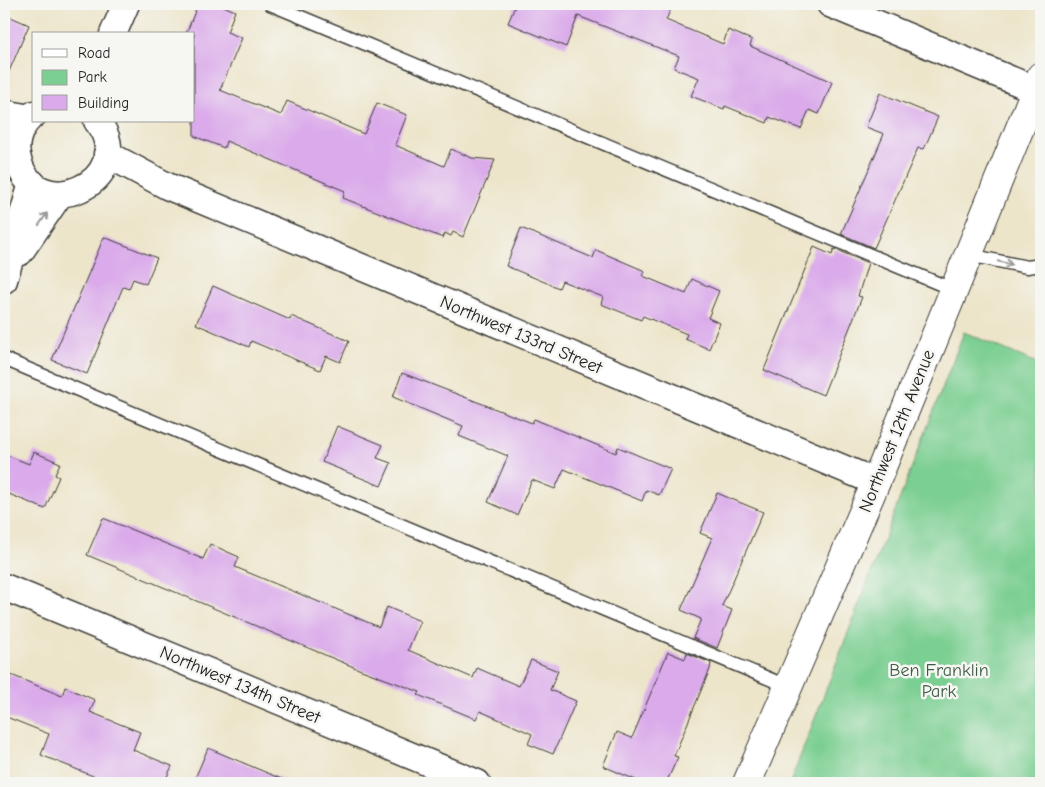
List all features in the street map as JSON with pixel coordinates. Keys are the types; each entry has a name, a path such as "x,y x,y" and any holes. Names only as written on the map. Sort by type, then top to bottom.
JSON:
{"street":[{"path":"114,32 126,4"},
{"path":"830,4 1038,83"},
{"name":"Northwest 12th Avenue","path":"747,783 876,482 1038,83"},
{"path":"4,113 21,126 16,152 19,164 32,183 45,191 60,194 82,189 103,165 106,140 97,122"},
{"name":"Northwest 133rd Street","path":"103,165 149,191 167,186 876,482"},
{"path":"5,277 32,183"},
{"path":"5,277 60,194"},
{"name":"Northwest 134th Street","path":"4,586 477,783"}],"lane":[{"path":"270,4 954,290"},
{"path":"969,255 1027,267 1041,266"},
{"path":"4,359 789,687"}],"green space":[{"name":"Ben Franklin Park","path":"964,332 1041,365 1041,783 790,783"}],"building":[{"path":"198,4 219,4 235,11 227,32 242,38 220,90 281,115 287,101 364,134 377,103 407,115 395,145 444,166 451,149 472,158 495,160 463,237 453,232 451,236 445,233 443,238 343,198 345,191 226,141 224,148 194,136 195,32 187,32"},
{"path":"516,4 673,4 666,20 723,44 728,30 752,40 750,46 832,82 819,114 809,110 801,129 769,117 767,123 725,106 724,109 691,96 699,78 674,68 679,56 578,16 566,47 508,23"},
{"path":"4,14 29,25 4,83"},
{"path":"880,93 938,117 924,149 918,148 874,248 841,234 884,134 866,127"},
{"path":"521,228 593,258 596,250 645,271 643,276 686,294 692,279 719,291 708,318 720,323 709,349 685,339 687,334 643,316 641,320 601,304 603,297 562,281 559,288 506,266"},
{"path":"104,237 157,258 146,284 133,279 129,289 123,287 87,374 52,360"},
{"path":"814,247 832,255 834,249 868,263 858,296 862,297 823,395 764,370"},
{"path":"213,286 290,320 291,316 349,341 340,362 326,356 320,370 251,341 249,347 196,324"},
{"path":"402,373 532,423 534,419 616,453 618,447 671,469 659,495 646,490 642,501 564,469 555,489 532,480 517,515 488,502 508,456 459,436 463,426 393,397"},
{"path":"337,426 383,445 377,458 391,463 381,486 322,462"},
{"path":"34,452 60,463 55,475 59,477 45,509 4,492 4,454 29,464"},
{"path":"717,493 763,512 722,606 732,610 717,648 693,638 701,619 681,610 712,538 700,533"},
{"path":"103,518 203,559 210,544 239,557 235,567 379,627 387,607 420,621 408,650 473,678 477,668 519,686 531,660 558,671 550,690 576,701 553,754 528,744 532,734 480,711 476,719 418,695 420,692 356,668 87,555"},
{"path":"668,652 685,659 687,653 711,663 710,669 674,756 678,757 666,783 643,783 603,766 617,732 632,738"},
{"path":"4,672 62,696 65,687 95,700 90,712 140,732 133,750 172,766 164,783 96,783 98,778 41,755 49,734 4,716"},
{"path":"208,748 291,783 193,783"}]}
